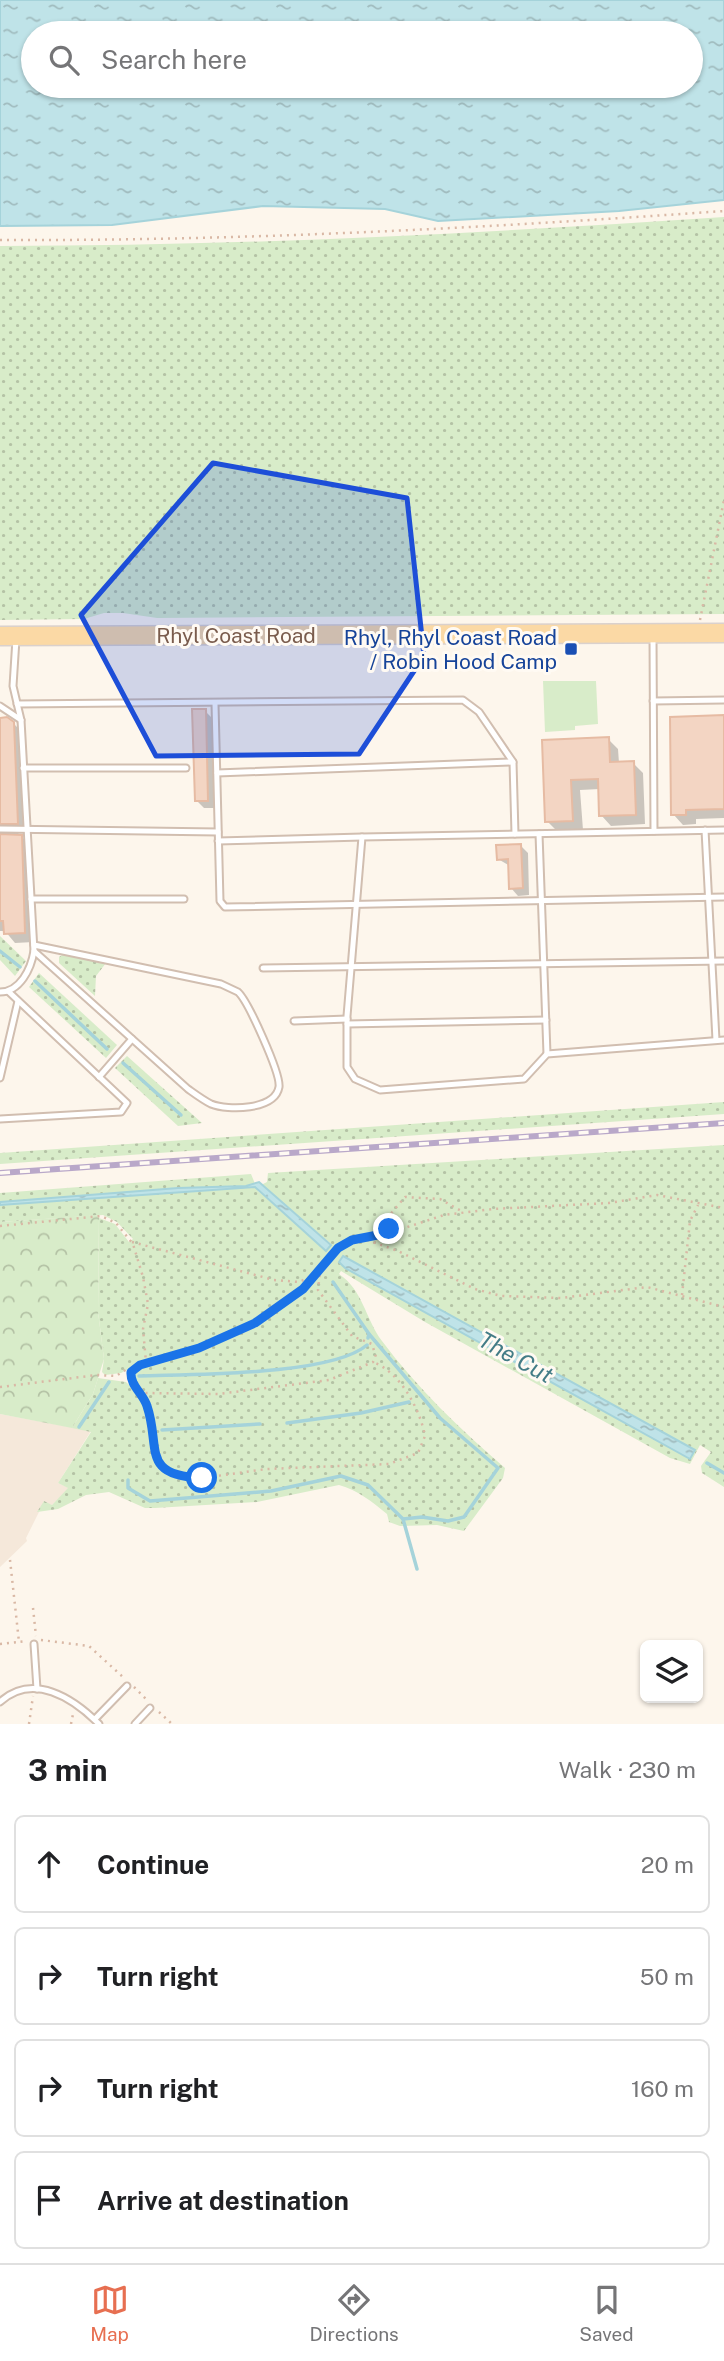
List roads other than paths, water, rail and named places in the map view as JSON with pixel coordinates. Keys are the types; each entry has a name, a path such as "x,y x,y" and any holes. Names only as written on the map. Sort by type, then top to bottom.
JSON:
{"main road":[{"name":"Rhyl Coast Road","path":"8,636 724,633"}],"lane":[{"path":"653,633 654,831"},
{"path":"0,992 9,992 19,984 32,965 34,948 20,720 13,687 8,636"},
{"path":"17,704 463,700 478,712 513,762 515,834"},
{"path":"653,701 724,700"},
{"path":"215,704 220,901 225,907 724,897"},
{"path":"0,706 20,720"},
{"path":"217,773 513,762"},
{"path":"23,768 186,768"},
{"path":"0,829 218,832"},
{"path":"705,830 716,1040"},
{"path":"218,841 724,830"},
{"path":"539,834 547,1054"},
{"path":"362,838 354,965 347,1022 348,1067 355,1079 380,1090 524,1079 547,1054 724,1040"},
{"path":"31,899 184,899"},
{"path":"34,948 221,984 238,992 279,1078 279,1088 269,1102 226,1107 211,1104 188,1089 34,948"},
{"path":"263,968 724,961"},
{"path":"0,1119 121,1112 127,1103 9,992"},
{"path":"0,1078 18,1001"},
{"path":"294,1021 546,1020"},
{"path":"99,1077 132,1039"},
{"path":"35,1642 36,1689"},
{"path":"0,1702 22,1690 36,1689 62,1694 97,1722 127,1686"},
{"path":"135,1724 150,1708"}],"water":[{"path":"0,0 724,0 724,200 619,211 438,221 385,209 263,206 112,225 0,226"},
{"path":"259,1182 331,1245 326,1251 255,1187 0,1205 0,1202 178,1188 246,1186"},
{"path":"343,1256 695,1450 690,1459 345,1268 339,1262"}],"waterway":[{"name":"The Cut","path":"0,951 20,967"},
{"name":"The Cut","path":"35,981 107,1049"},
{"name":"The Cut","path":"123,1063 181,1115"},
{"path":"333,1282 369,1334 368,1338"},
{"path":"128,1480 128,1488 150,1501 271,1491 341,1476 368,1485 403,1519 422,1517 448,1521 464,1517 498,1468 440,1418 369,1334"},
{"path":"139,1376 292,1368 323,1363 349,1355 367,1345"},
{"path":"79,1427 109,1382"},
{"path":"287,1423 361,1413 409,1402"},
{"path":"162,1430 260,1424"},
{"name":"The Cut","path":"707,1463 724,1473"},
{"path":"403,1519 417,1569"}],"railway":[{"path":"0,1173 724,1123"}],"place":[{"name":"Rhyl, Rhyl Coast Road / Robin Hood Camp","path":"571,649"}]}
